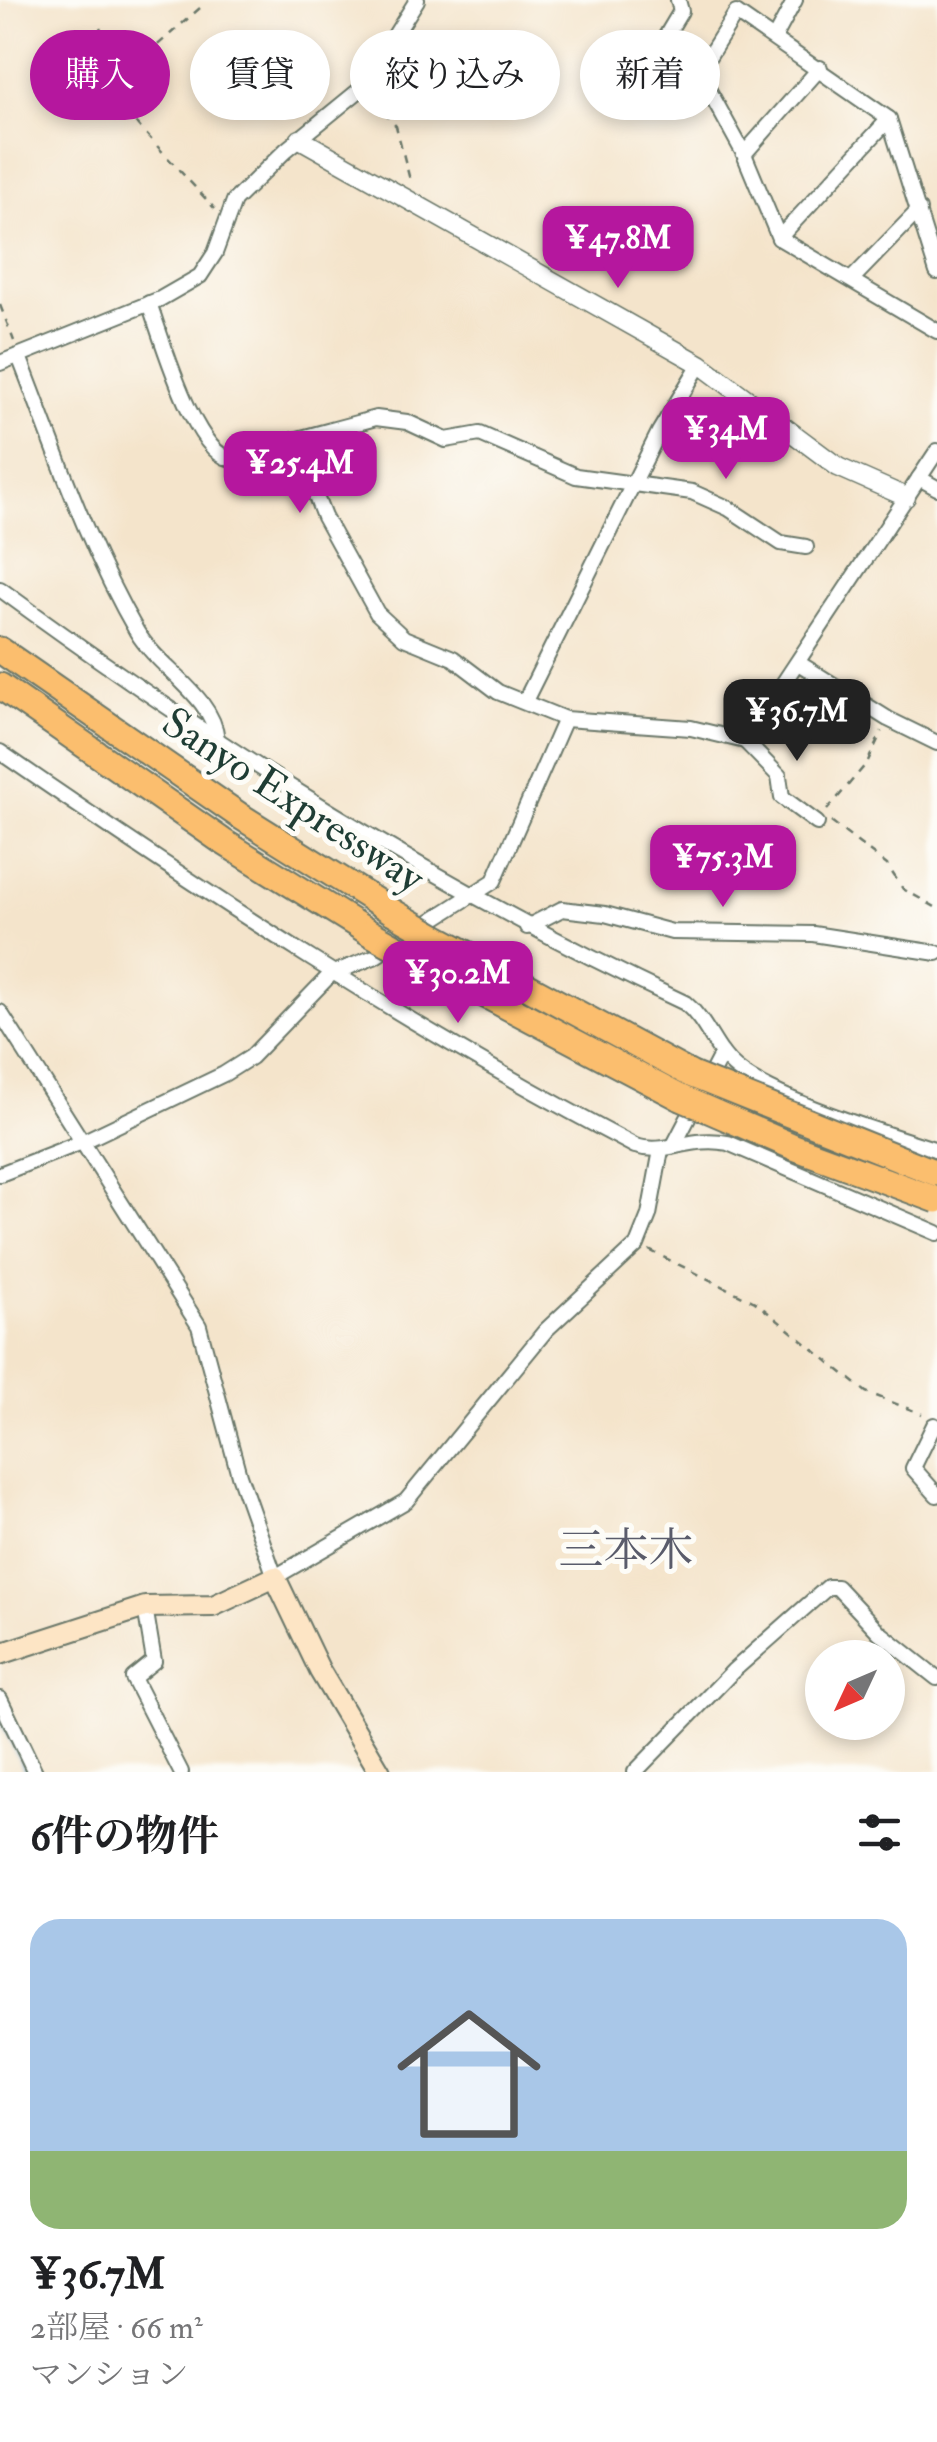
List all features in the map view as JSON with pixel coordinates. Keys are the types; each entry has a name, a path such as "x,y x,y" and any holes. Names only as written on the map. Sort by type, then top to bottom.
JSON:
{"highway":[{"name":"Sanyo Expressway","path":"0,650 240,816 686,1086 794,1146 937,1200"},
{"name":"Sanyo Expressway","path":"0,686 222,840 414,958 686,1086 937,1173"}],"main road":[{"path":"0,1654 145,1607 213,1606 271,1579 380,1772"}],"street":[{"path":"398,30 417,0"},
{"path":"670,30 681,11 678,0"},
{"path":"774,37 795,0"},
{"path":"720,39 736,14 820,68 889,119 937,272"},
{"path":"744,154 820,68"},
{"path":"0,363 148,303 200,276 215,253 225,218 254,179 350,98"},
{"path":"720,110 744,154 779,238 937,331"},
{"path":"779,238 889,119"},
{"path":"300,139 700,364 838,468 906,497"},
{"path":"852,279 919,210"},
{"path":"148,303 197,430 218,455 233,460 360,420 393,418 446,440 480,434 576,476 710,498 781,543 806,547"},
{"path":"20,358 96,555 150,652 216,720 218,739"},
{"path":"524,701 632,484 700,364"},
{"path":"294,440 324,517 377,613 404,638 453,658 498,692 566,719 691,728 745,741 780,776 782,797 816,823"},
{"path":"745,741 800,664 937,450"},
{"path":"919,478 937,488"},
{"path":"0,589 218,739 470,897 685,1003 701,1018 722,1053 748,1076 834,1114 937,1150"},
{"path":"800,664 888,719 937,743"},
{"path":"0,1174 80,1142 224,1074 250,1057 332,974 374,957 494,881 566,719"},
{"path":"0,752 332,974 544,1098 636,1146 668,1147 703,1139 728,1143 937,1233"},
{"path":"527,927 562,910 605,914 672,932 813,934 937,953"},
{"path":"0,1012 199,1326 271,1579 406,1501 546,1330 637,1245 668,1147 722,1053"},
{"path":"934,1425 913,1468 937,1495"},
{"path":"635,1772 733,1671 828,1588 837,1587 879,1632 937,1678"},
{"path":"145,1607 154,1661 133,1678 181,1772"},
{"path":"0,1699 35,1772"}],"path":[{"path":"170,33 200,8"},
{"path":"134,120 225,218"},
{"path":"392,120 402,139 411,174 401,196"},
{"path":"0,305 20,358"},
{"path":"816,823 867,763 888,719"},
{"path":"816,823 826,818 887,866 903,889 937,908"},
{"path":"637,1245 755,1302 866,1392 925,1415 934,1425"}],"waterway":[{"path":"0,1716 27,1772"}],"district":[{"name":"三本木","path":"626,1549"}]}
